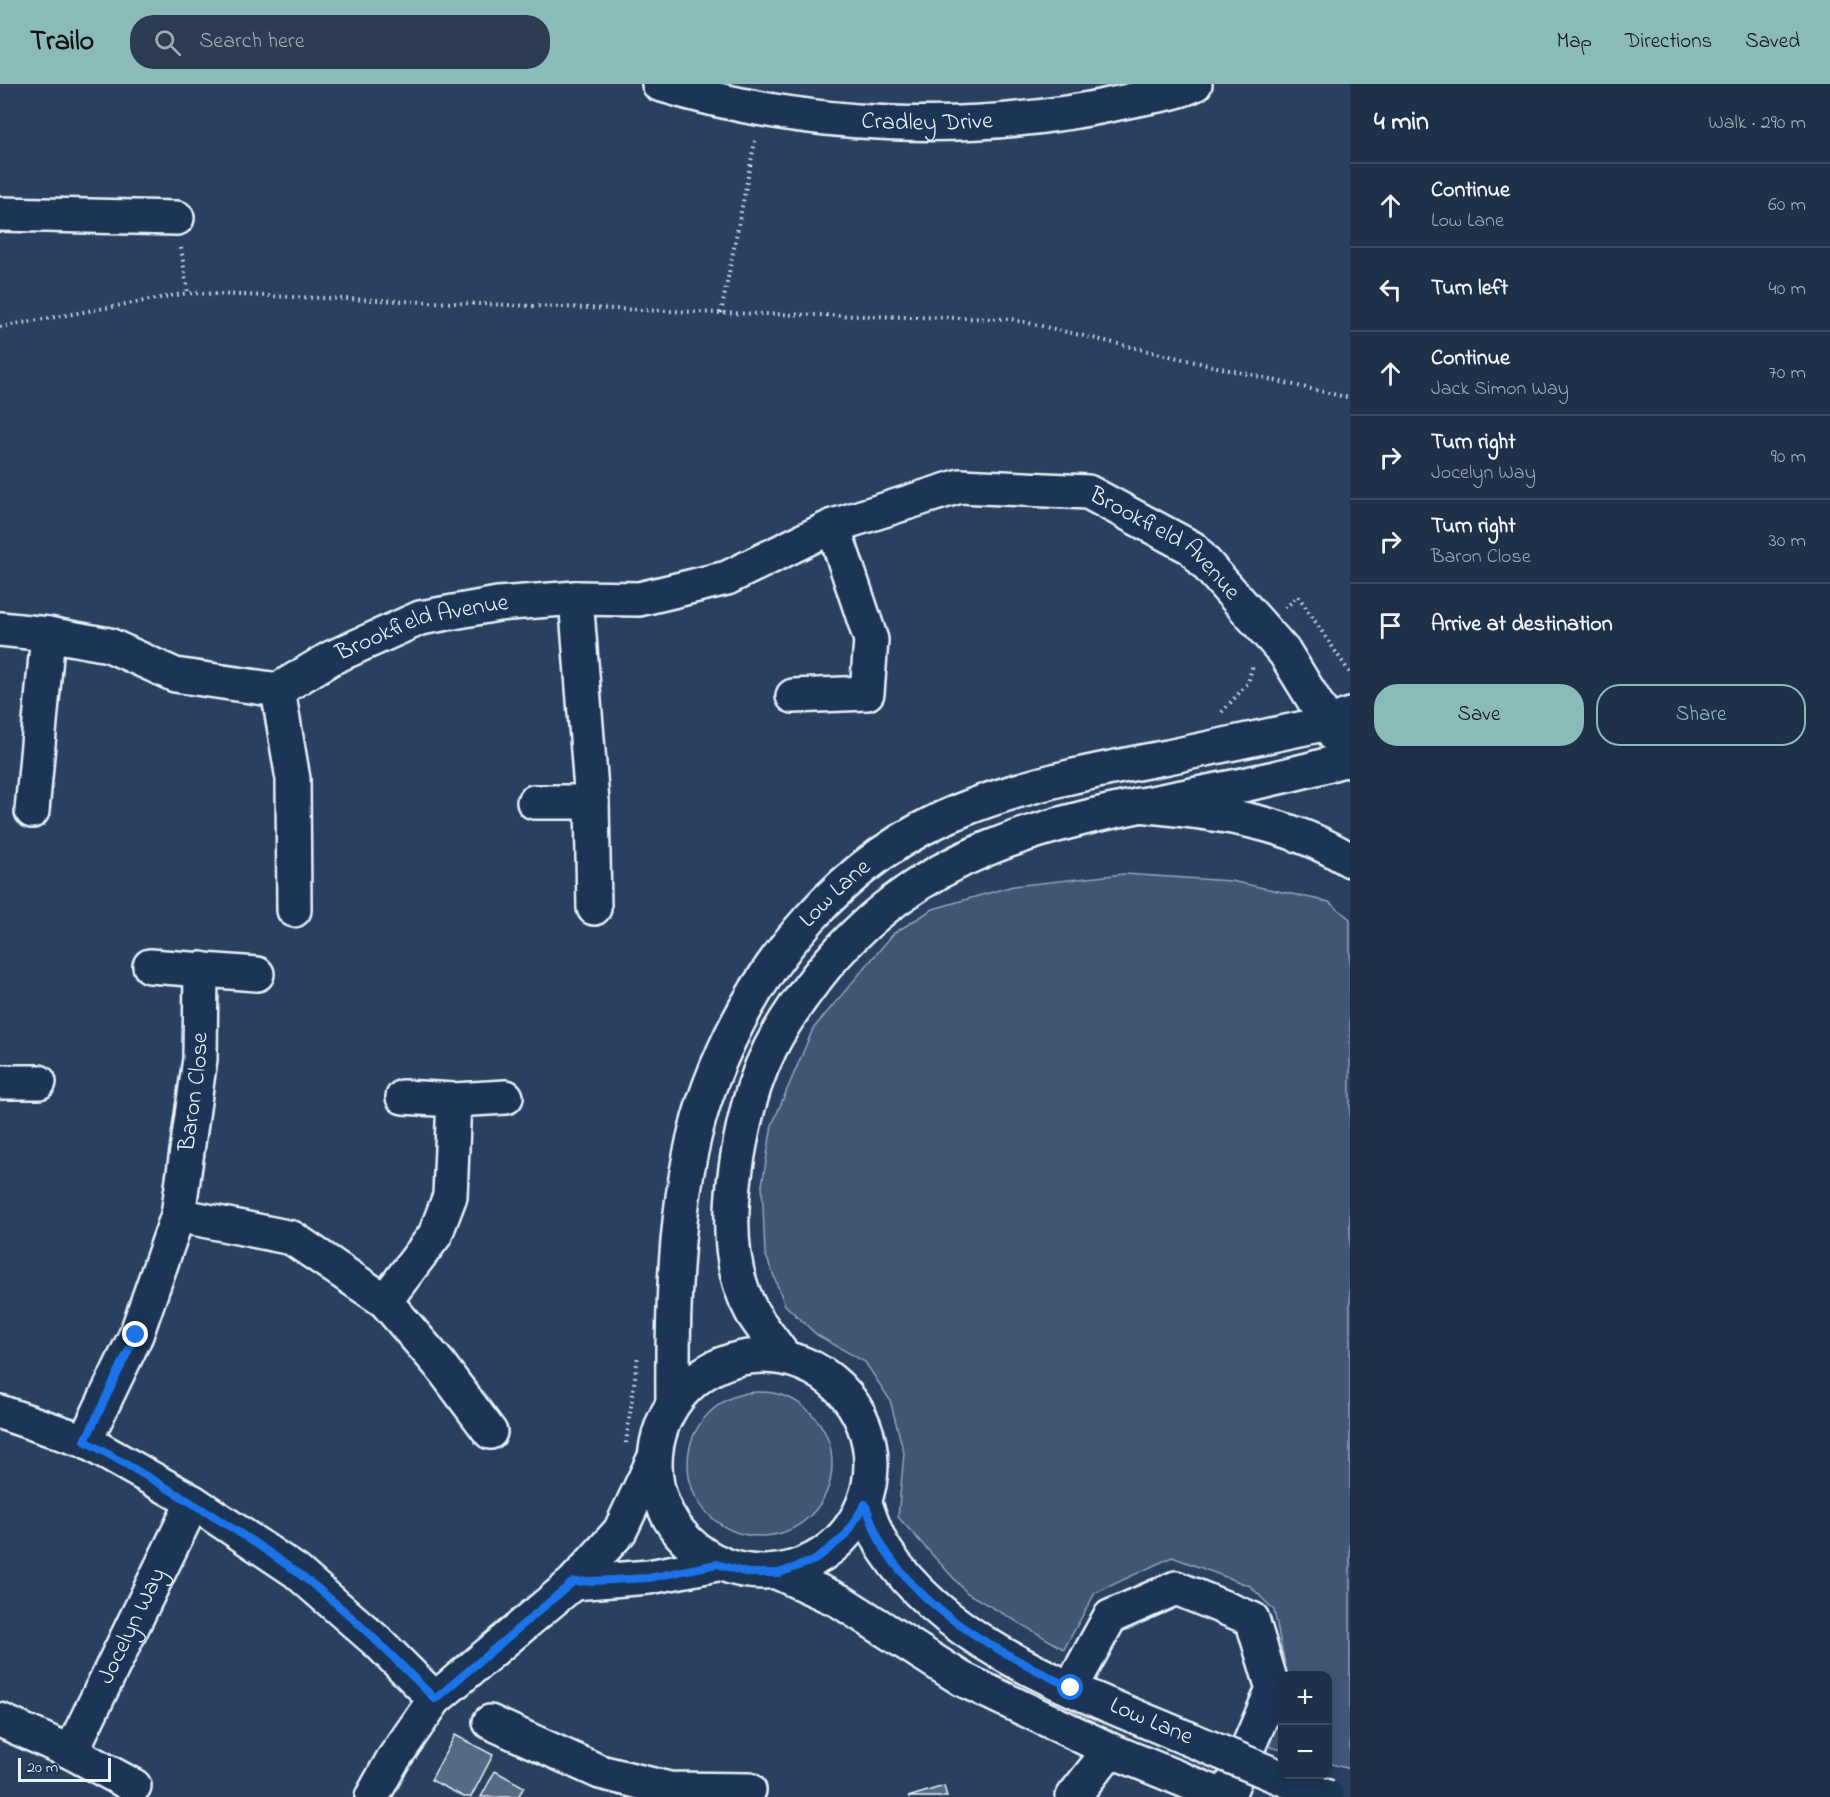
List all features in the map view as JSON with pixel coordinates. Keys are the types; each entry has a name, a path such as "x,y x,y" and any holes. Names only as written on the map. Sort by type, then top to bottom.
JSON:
{"main road":[{"name":"Cradley Drive","path":"659,84 704,98 762,109 868,122 963,123 1080,112 1195,84"},
{"path":"0,214 177,218"},
{"name":"Brookfield Avenue","path":"279,690 330,658 420,618 498,604 576,598 639,599 727,578 833,526 960,486 1088,492 1192,548 1285,653 1339,719 1349,759"},
{"path":"793,696 867,693 871,640 833,526"},
{"path":"576,598 592,802 594,908"},
{"path":"0,629 48,634 109,645 175,675 279,690 293,779 294,910"},
{"path":"32,811 48,634"},
{"name":"Low Lane","path":"673,1402 672,1345 678,1239 692,1152 709,1086 764,976 797,931 819,908 874,858 960,810 1071,776 1339,719"},
{"name":"Low Lane","path":"784,1357 752,1311 736,1272 732,1225 741,1140 749,1100 768,1047 801,997 832,957 870,919 913,887 991,844 1042,827 1139,805 1280,778 1349,759"},
{"path":"534,802 592,802"},
{"path":"1139,805 1252,820 1330,848 1350,860"},
{"path":"150,966 257,974"},
{"name":"Baron Close","path":"85,1441 136,1335 178,1215 200,1059 201,969"},
{"path":"0,1082 39,1082"},
{"path":"403,1097 454,1100 506,1096"},
{"path":"385,1301 435,1235 450,1196 454,1100"},
{"path":"178,1215 292,1238 385,1301 440,1365 490,1432"},
{"path":"372,1797 392,1761 435,1699 573,1582 620,1531 639,1454 659,1430 673,1402 694,1379 722,1363 753,1355 784,1357 820,1371 848,1396 867,1429 873,1467 865,1504 845,1536 815,1560 779,1573 748,1573 717,1564 683,1539 660,1503 639,1454"},
{"path":"0,1412 85,1441 193,1502 296,1571 381,1645 435,1699"},
{"name":"Jocelyn Way","path":"71,1752 193,1502"},
{"name":"Low Lane","path":"865,1504 884,1550 923,1596 974,1638 1071,1688 1327,1797"},
{"path":"573,1582 649,1578 717,1564"},
{"name":"Low Lane","path":"779,1573 840,1601 962,1679 1110,1750 1226,1797"},
{"path":"1071,1688 1110,1617 1176,1588 1252,1619 1273,1689 1226,1797"},
{"path":"0,1720 71,1752 134,1786"},
{"path":"490,1722 556,1754 596,1785 749,1790"},
{"path":"1073,1797 1110,1750"}],"path":[{"path":"721,313 762,109"},
{"path":"177,218 188,293"},
{"path":"0,327 188,293 721,313 1011,319 1350,398"},
{"path":"1215,719 1248,682 1263,628 1298,596 1350,673"},
{"path":"638,1354 639,1454"}],"shaded area":[{"path":"1124,874 1231,881 1329,902 1350,919 1350,1769 1332,1764 1332,1671 1286,1671 1274,1610 1250,1586 1172,1557 1095,1593 1064,1649 967,1593 898,1517 904,1453 890,1400 865,1362 817,1335 785,1305 765,1253 762,1185 772,1125 813,1029 894,933 933,909 1013,886"},
{"path":"760,1392 774,1393 788,1398 811,1413 826,1436 831,1450 831,1478 826,1492 811,1515 788,1530 774,1535 760,1536 746,1535 732,1530 709,1515 694,1492 689,1478 688,1464 689,1450 694,1436 709,1413 732,1398 746,1393"},
{"path":"1278,1717 1278,1749 1267,1746"}],"building":[{"path":"455,1735 493,1755 471,1797 464,1797 431,1780"},
{"path":"495,1771 524,1787 518,1797 481,1797"},
{"path":"944,1786 947,1797 908,1797"}],"route":[{"path":"136,1335 85,1441 193,1502 296,1571 381,1645 435,1699 573,1582 649,1578 717,1564 748,1573 779,1573 815,1560 845,1536 865,1504 884,1550 923,1596 974,1638 1071,1688"}]}
